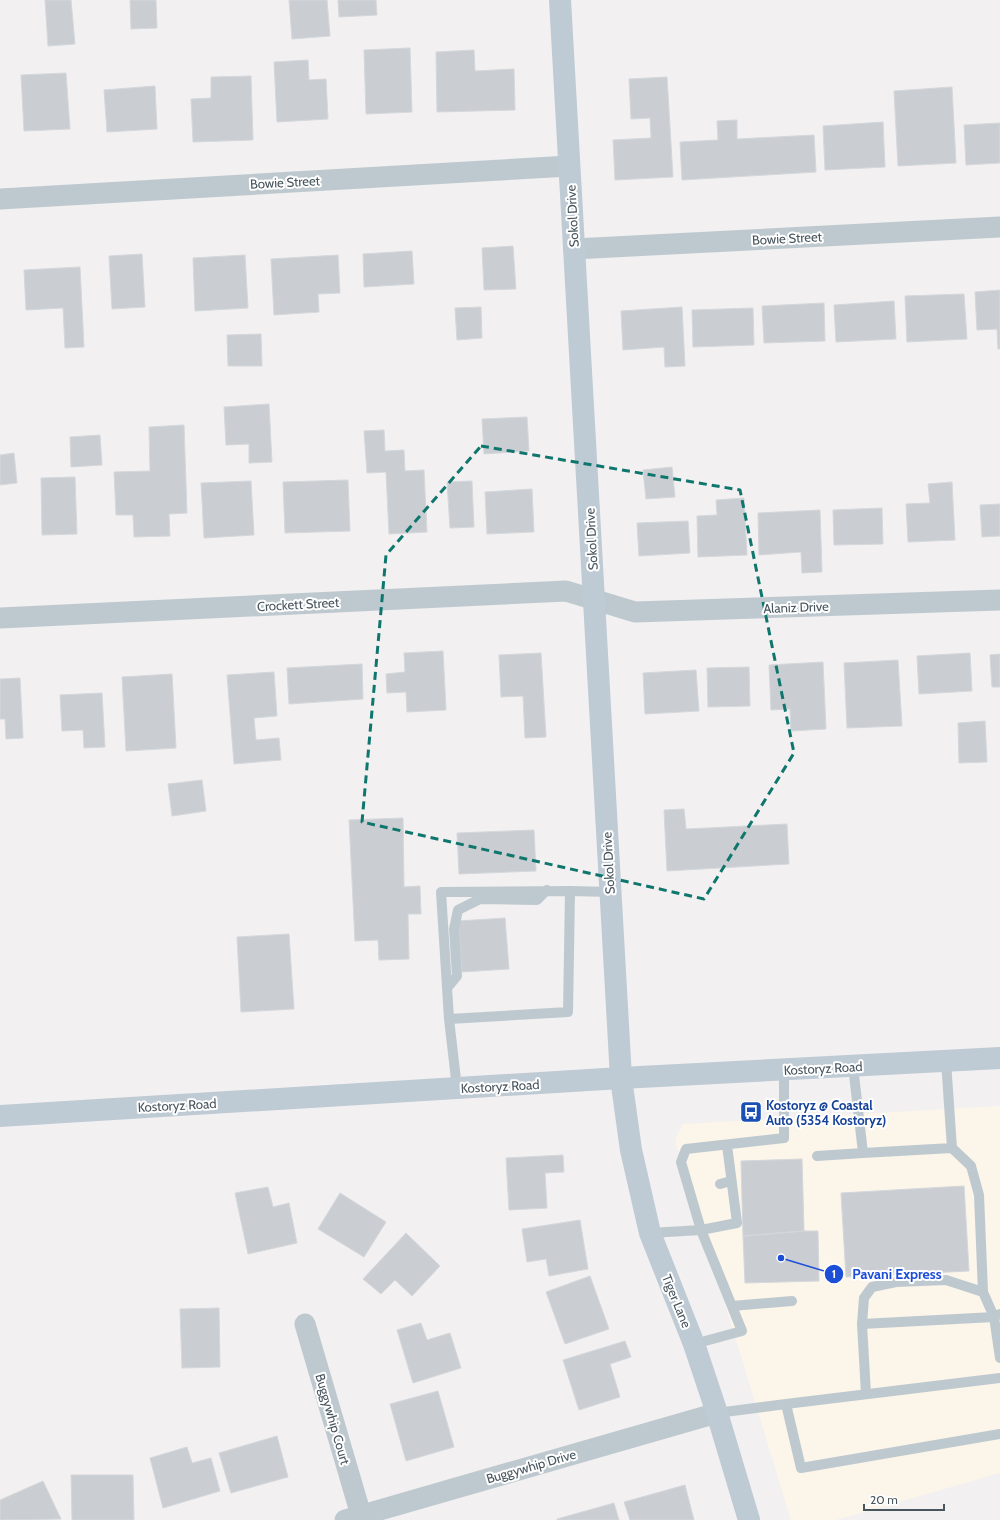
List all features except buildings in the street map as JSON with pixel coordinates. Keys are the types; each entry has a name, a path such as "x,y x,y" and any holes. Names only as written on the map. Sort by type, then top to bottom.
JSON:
{"street":[{"name":"Sokol Drive","path":"560,0 621,1078"},
{"name":"Bowie Street","path":"0,199 569,166"},
{"name":"Bowie Street","path":"574,249 1000,227"},
{"name":"Crockett Street","path":"0,618 566,591 595,599"},
{"name":"Alaniz Drive","path":"595,599 636,612 1000,600"},
{"name":"Kostoryz Road","path":"0,1116 621,1078 1000,1058"},
{"name":"Tiger Lane","path":"621,1078 631,1150 650,1233 694,1344 717,1413 749,1520"},
{"name":"Buggywhip Court","path":"305,1324 353,1518"},
{"name":"Buggywhip Drive","path":"353,1518 717,1413"}],"lane":[{"path":"457,1088 449,1019 441,892 546,890 610,892"},
{"path":"447,988 456,976 454,929 458,910 480,899 537,900 546,890"},
{"path":"449,1019 568,1012 570,891"},
{"path":"946,1061 952,1148 971,1166 979,1194 983,1292 997,1316 1000,1358"},
{"path":"853,1066 863,1153"},
{"path":"694,1344 742,1332 701,1230 694,1192 681,1162 686,1149 784,1138 784,1070"},
{"path":"650,1233 701,1230 737,1223 727,1145"},
{"path":"817,1156 952,1148"},
{"path":"720,1184 731,1181"},
{"path":"866,1394 862,1324 864,1298 872,1287 896,1282 946,1280 983,1292"},
{"path":"732,1306 792,1301"},
{"path":"862,1324 997,1316"},
{"path":"717,1413 1000,1378"},
{"path":"786,1404 801,1468 1000,1434"}],"highlighted area":[{"path":"481,446 740,490 794,753 704,899 362,822 386,555"}],"shaded area":[{"path":"1000,1106 1000,1473 836,1520 791,1520 675,1140 683,1124"}],"place":[{"name":"Kostoryz @ Coastal Auto (5354 Kostoryz)","path":"751,1112"},
{"name":"Pavani Express","path":"781,1258"}]}
